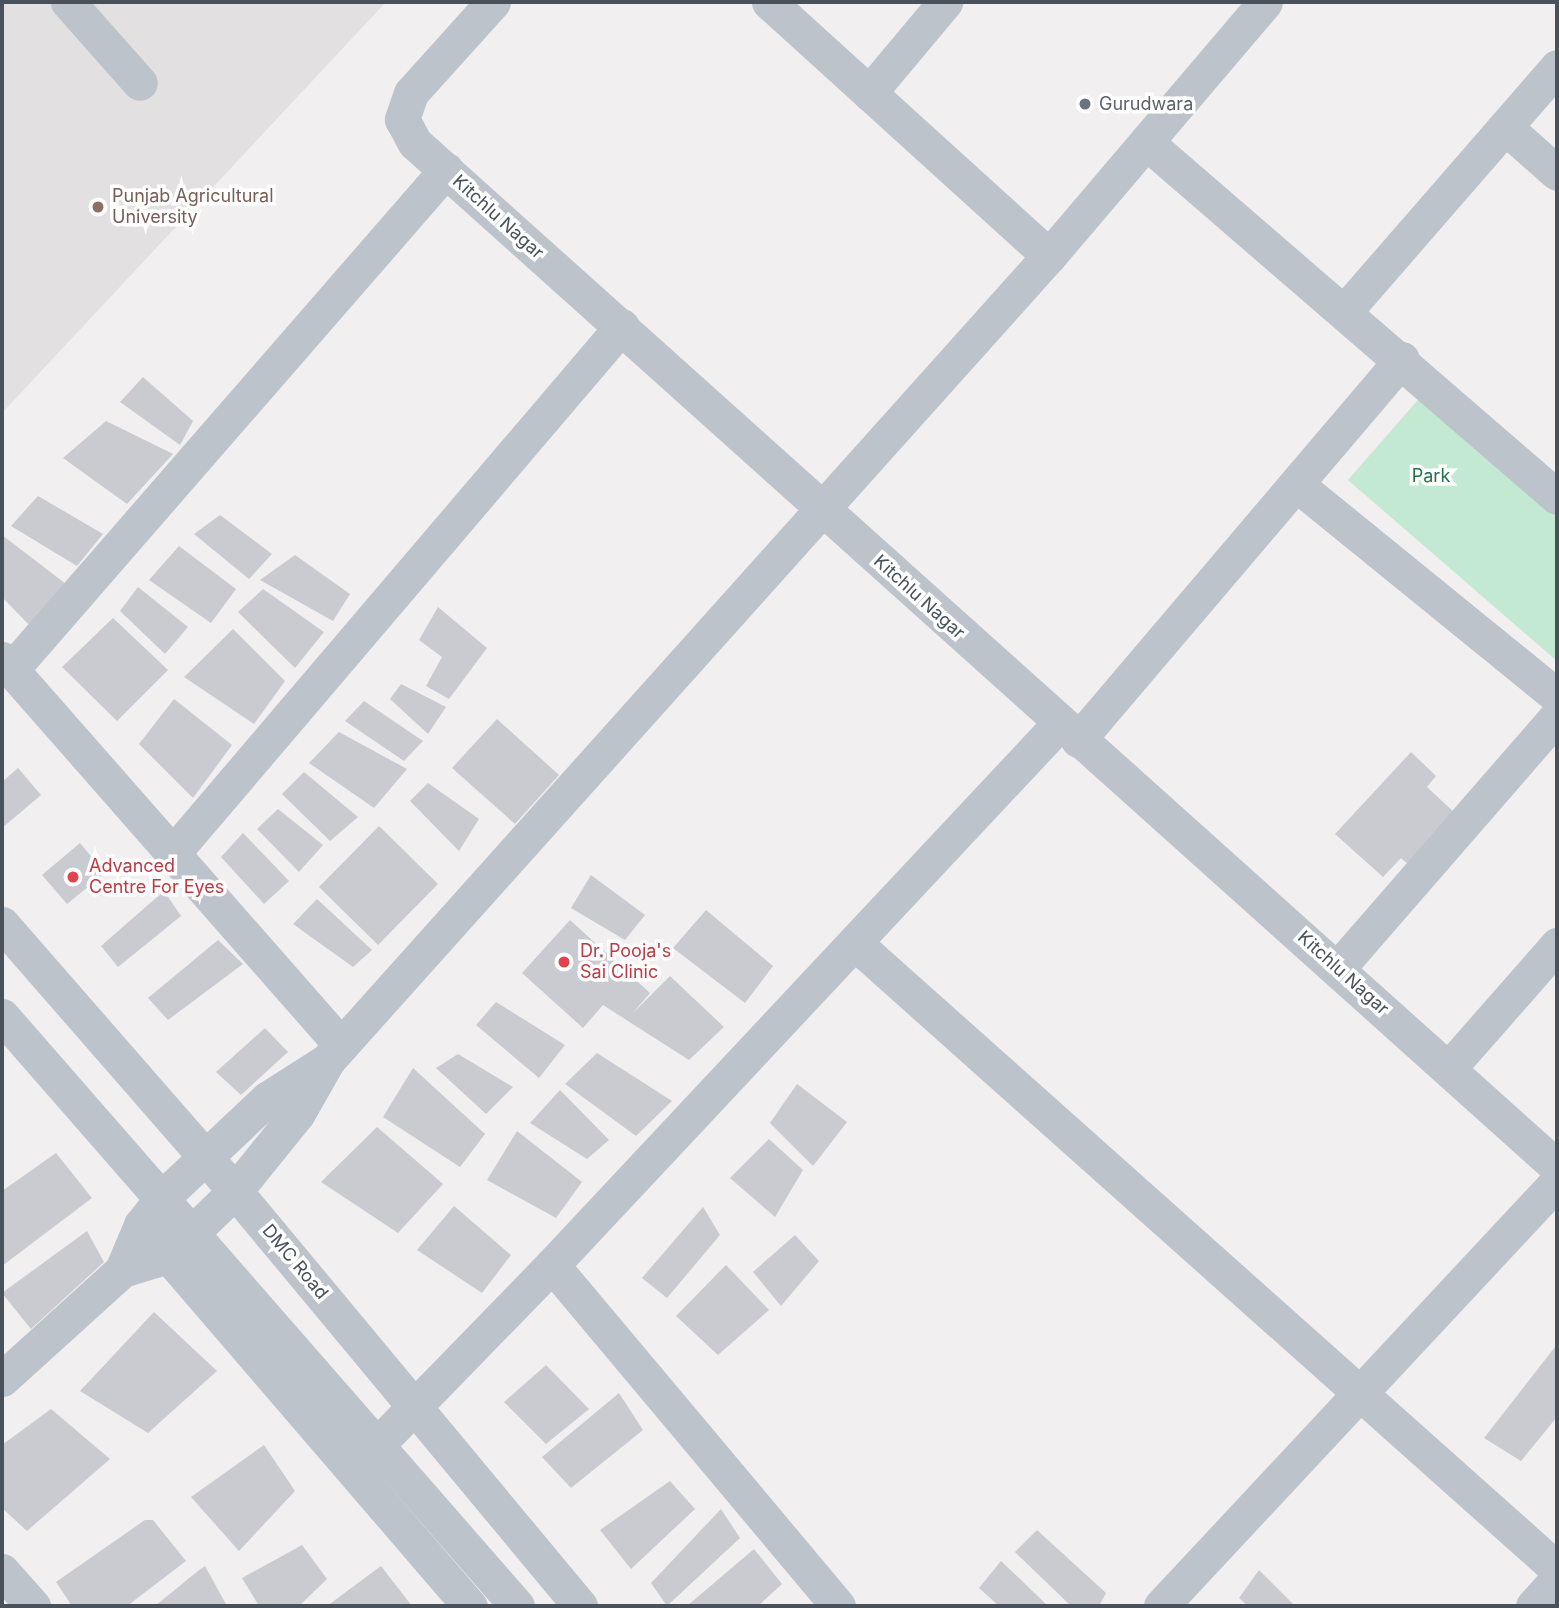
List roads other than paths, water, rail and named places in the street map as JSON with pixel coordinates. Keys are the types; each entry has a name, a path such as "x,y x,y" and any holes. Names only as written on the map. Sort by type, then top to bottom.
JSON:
{"street":[{"path":"68,2 140,83"},
{"name":"Kitchlu Nagar","path":"493,2 405,106 407,133 819,508 1338,968 1557,1167"},
{"path":"769,2 1049,256"},
{"path":"869,93 945,2"},
{"path":"122,1270 168,1256 235,1191 298,1113 335,1052 819,508 1049,256 1265,2"},
{"path":"1345,311 1557,66"},
{"path":"1505,127 1557,173"},
{"path":"1146,142 1402,359 1557,498"},
{"path":"335,1052 173,853 7,664 446,170"},
{"path":"173,853 622,327"},
{"path":"377,1445 856,944 1069,732 1296,484 1402,359"},
{"path":"1296,484 1557,696"},
{"path":"1338,968 1557,716"},
{"name":"DMC Road","path":"2,924 235,1191 580,1606"},
{"path":"856,944 1557,1569"},
{"path":"1449,1068 1557,945"},
{"path":"2,1016 193,1231 517,1606"},
{"path":"2,1379 122,1270 141,1225 163,1197 204,1155 267,1099 335,1052"},
{"path":"1161,1606 1557,1182"},
{"path":"141,1225 470,1606"},
{"path":"552,1265 838,1606"},
{"path":"2,1571 33,1606"},
{"path":"1533,1606 1557,1579"}],"place":[{"name":"Gurudwara","path":"1085,104"},
{"name":"Punjab Agricultural University","path":"98,207"},
{"name":"Advanced Centre For Eyes","path":"73,877"},
{"name":"Dr. Pooja's Sai Clinic","path":"564,962"}],"park label":[{"name":"Park","path":"1431,476"}]}
